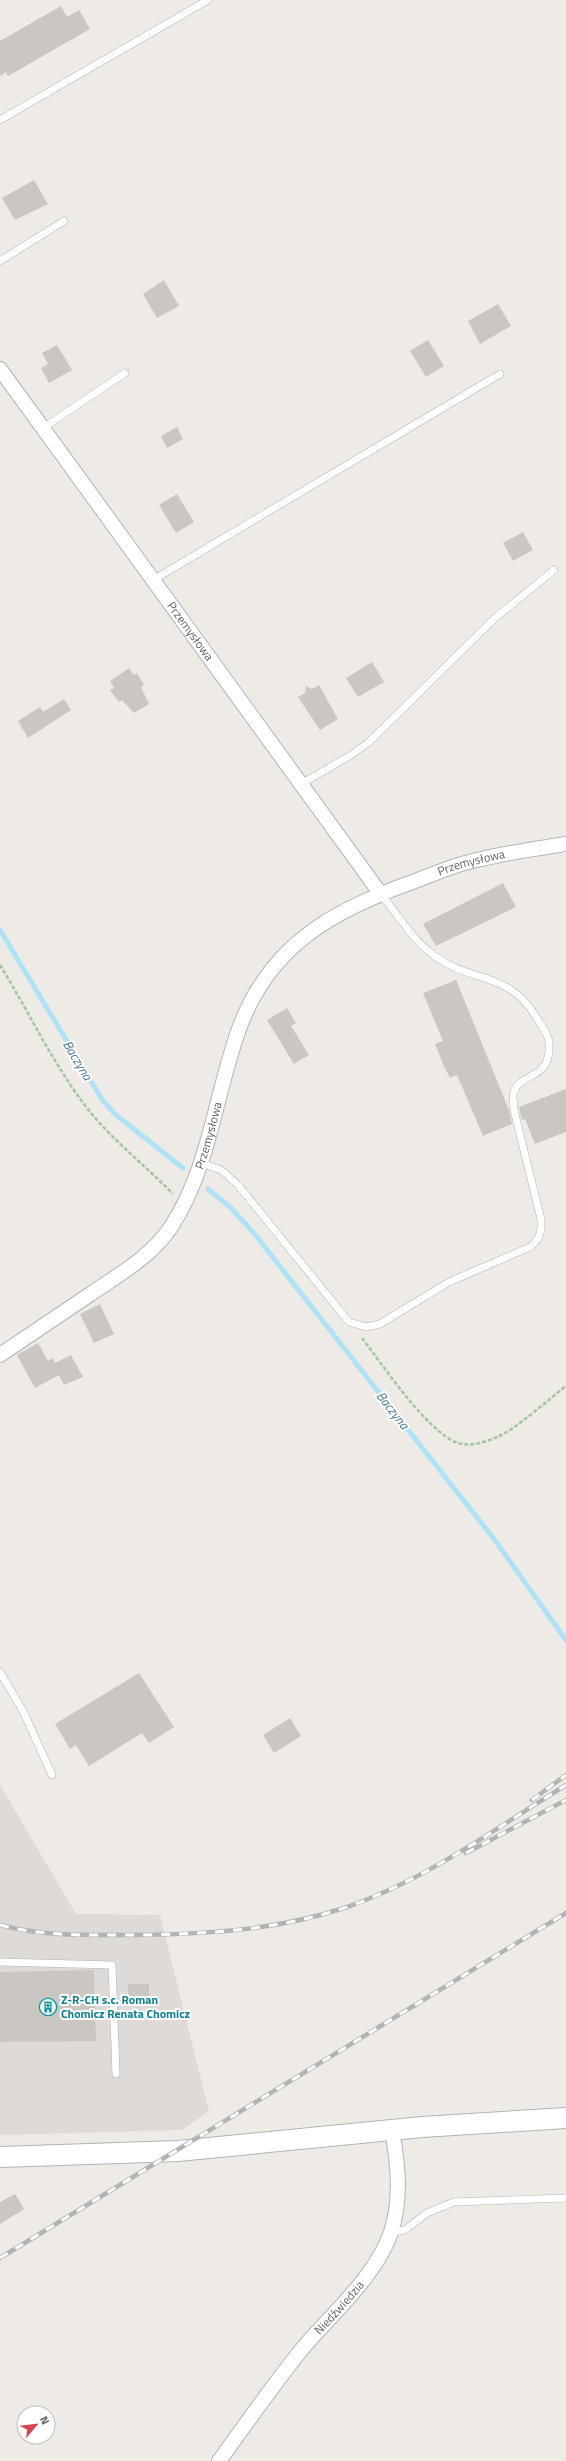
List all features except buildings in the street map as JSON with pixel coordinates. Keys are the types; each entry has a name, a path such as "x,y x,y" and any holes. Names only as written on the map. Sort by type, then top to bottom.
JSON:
{"main road":[{"path":"0,2157 178,2151 392,2130 566,2118"}],"street":[{"name":"Przemysłowa","path":"0,369 380,893"},
{"name":"Przemysłowa","path":"0,1355 132,1267 155,1248 171,1227 183,1205 202,1163 239,1029 255,993 276,962 298,940 338,914 380,893 472,861 566,844"},
{"name":"Niedźwiedzia","path":"219,2461 297,2356 360,2283 383,2249 391,2232 396,2207 398,2176 392,2130"}],"lane":[{"path":"0,120 208,0"},
{"path":"0,261 64,221"},
{"path":"43,428 125,373"},
{"path":"153,580 500,374"},
{"path":"301,784 351,755 369,742 495,618 554,570"},
{"path":"202,1163 221,1170 238,1185 349,1322 366,1327 380,1324 449,1282 530,1247 538,1241 542,1230 541,1219 514,1110 513,1094 523,1082 543,1069 550,1059 549,1039 536,1015 515,991 495,980 463,971 436,957 418,942 380,893"},
{"path":"0,1672 24,1714 52,1775"},
{"path":"0,1962 112,1965 116,2074"},
{"path":"391,2232 405,2230 428,2213 454,2202 566,2198"}],"path":[{"path":"0,965 67,1081 87,1108 108,1132 183,1205"},
{"path":"349,1322 425,1418 447,1438 460,1444 474,1444 498,1437 566,1386"}],"shaded area":[{"path":"0,1785 76,1914 160,1915 209,2111 182,2130 0,2135"}],"waterway":[{"name":"Baczyna","path":"0,930 103,1101 116,1115 183,1168"},
{"name":"Baczyna","path":"208,1189 230,1207 253,1232 497,1543 566,1640"}],"railway":[{"path":"532,1800 566,1775"},
{"path":"0,1925 34,1932 69,1934 164,1934 216,1932 268,1926 319,1915 374,1897 431,1869 566,1785"},
{"path":"466,1853 566,1800"},
{"path":"0,2258 566,1913"}],"place":[{"name":"Z-R-CH s.c. Roman Chomicz Renata Chomicz","path":"48,2007"}]}
